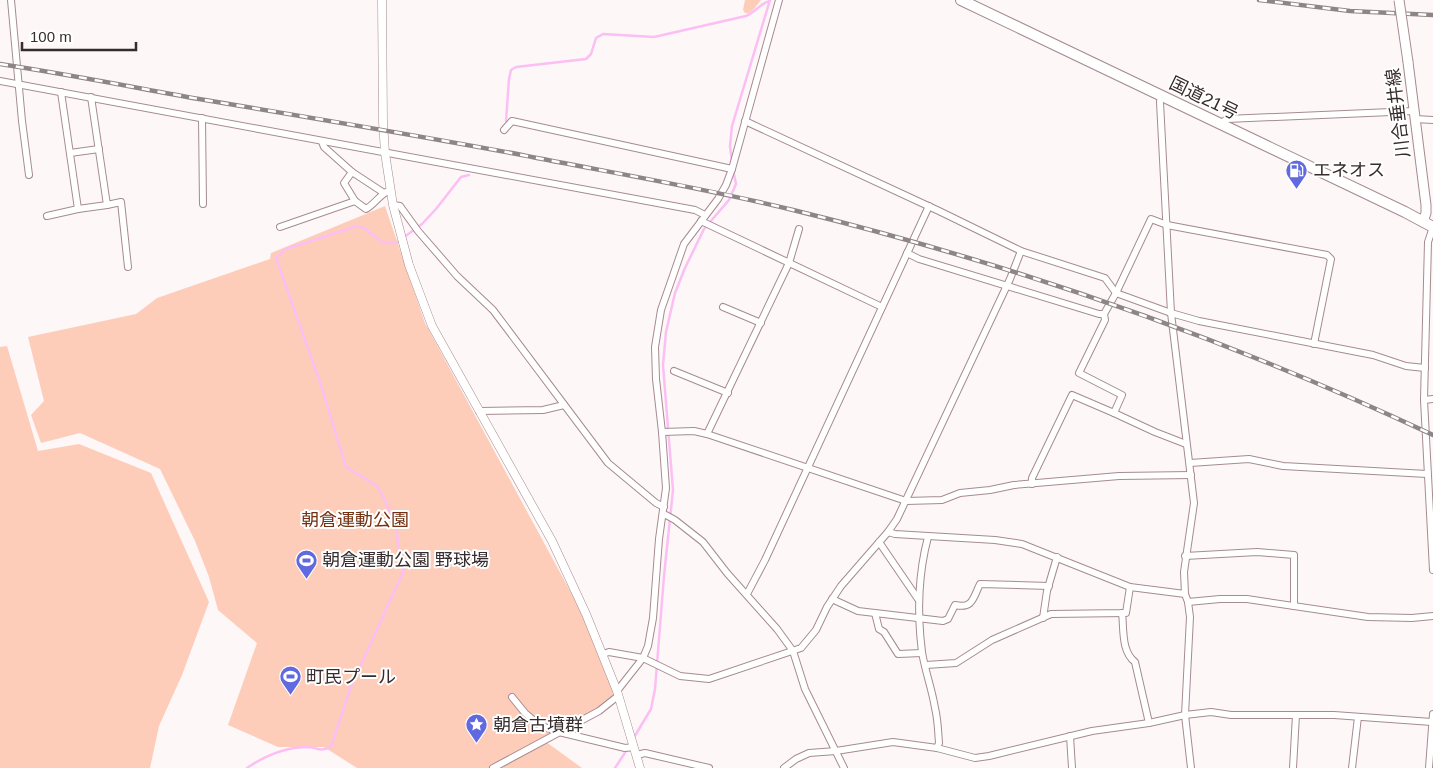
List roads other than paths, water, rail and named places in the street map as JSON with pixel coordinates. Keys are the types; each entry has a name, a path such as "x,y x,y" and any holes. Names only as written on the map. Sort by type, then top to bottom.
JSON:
{"highway":[{"name":"国道21号","path":"962,0 1433,227"}],"main road":[{"name":"川合垂井線","path":"1399,0 1426,206 1423,222"}],"street":[{"path":"12,0 18,85 29,175"},
{"path":"382,0 383,122 387,192 393,205 409,265 432,326 552,541 603,654 640,768"},
{"path":"493,768 599,712 617,693 643,658 648,646 653,618 656,567 666,488 663,432 656,379 656,330 660,310 684,244 718,199 726,185 778,0"},
{"path":"0,81 695,210 703,218 789,263 882,307"},
{"path":"61,92 78,209"},
{"path":"1161,96 1171,313 1194,503 1185,556 1185,594 1188,602 1189,653 1185,715 1191,768"},
{"path":"92,98 107,205"},
{"path":"1220,124 1227,119 1414,115 1433,120"},
{"path":"202,118 203,204"},
{"path":"745,120 1021,251 1105,278 1116,293 1199,321 1373,355 1406,366 1425,368"},
{"path":"504,130 512,121 732,169"},
{"path":"322,142 352,172 387,192"},
{"path":"70,153 99,149"},
{"path":"352,172 344,183 355,201 366,209 387,192"},
{"path":"280,227 355,201"},
{"path":"47,216 121,202 128,266"},
{"path":"393,205 400,206 457,276 493,310 608,463 656,504 664,507"},
{"path":"747,594 765,560 929,206"},
{"path":"1114,414 1122,396 1080,373 1105,320 1104,314 1151,219 1167,225 1327,255 1331,258 1314,344"},
{"path":"1433,227 1428,242 1424,400 1433,570"},
{"path":"707,434 789,263 799,229"},
{"path":"603,654 609,652 643,658 680,676 709,679 801,648 816,630 832,599 888,532 906,501 1007,286 1021,251"},
{"path":"907,253 918,259 1104,314"},
{"path":"724,307 761,323"},
{"path":"674,371 728,393"},
{"path":"1032,484 1032,478 1072,395 1154,432 1186,444"},
{"path":"1424,400 1433,399"},
{"path":"478,411 543,410 564,406"},
{"path":"663,432 674,430 707,434 906,501 942,500 960,492 1032,484 1120,476 1191,475"},
{"path":"1190,463 1249,460 1283,466 1427,474"},
{"path":"664,515 675,520 703,542 777,629 793,651 805,689 844,768"},
{"path":"888,532 928,537 995,540 1022,544 1130,587 1185,594"},
{"path":"928,537 920,575 918,599 922,652 936,710 939,743 937,748"},
{"path":"879,542 918,599"},
{"path":"1185,556 1258,552 1294,555 1294,606"},
{"path":"1043,618 1048,586 1057,557"},
{"path":"832,599 858,611 943,621 948,619 955,605 965,607 970,604 980,584 1048,586"},
{"path":"926,666 956,663 992,640 1051,614 1126,613 1130,587"},
{"path":"1188,602 1247,599 1368,617 1412,618 1433,616"},
{"path":"875,613 879,629 884,632 898,654 922,652"},
{"path":"1122,613 1126,649 1128,657 1135,662 1148,723"},
{"path":"512,697 525,713 540,725 559,732 704,767"},
{"path":"784,768 796,759 809,753 836,751 893,742 937,748 975,758 1005,753 1092,731 1211,712 1231,715 1358,717 1432,722"},
{"path":"1431,767 1433,714"},
{"path":"1293,768 1296,715"},
{"path":"1352,768 1358,717"},
{"path":"1070,736 1072,768"}],"waterway":[{"path":"732,162 730,146 732,126 770,0"},
{"path":"506,121 509,79 511,70 516,67 586,59 591,54 596,38 603,34 654,37 746,16 770,1"},
{"path":"633,739 651,709 655,689 673,490 663,365 666,332 675,293 685,268 704,229 729,200 736,184 733,170"},
{"path":"247,768 261,759 284,750 300,747 321,749 331,747 350,689 404,570 399,555 397,532 385,500 377,486 346,467 321,385 276,258 286,249 357,226 364,228 383,243 396,243 422,224 461,177 469,175"},
{"path":"615,768 628,748"}],"railway":[{"path":"1259,0 1350,11 1433,15"},
{"path":"0,64 522,155 760,202 875,231 957,254 1119,307 1277,367 1433,435"}],"place":[{"name":"エネオス","path":"1297,189"},
{"name":"朝倉運動公園 野球場","path":"306,579"},
{"name":"町民プール","path":"290,696"},
{"name":"朝倉古墳群","path":"477,744"}],"park label":[{"name":"朝倉運動公園","path":"355,520"}]}
